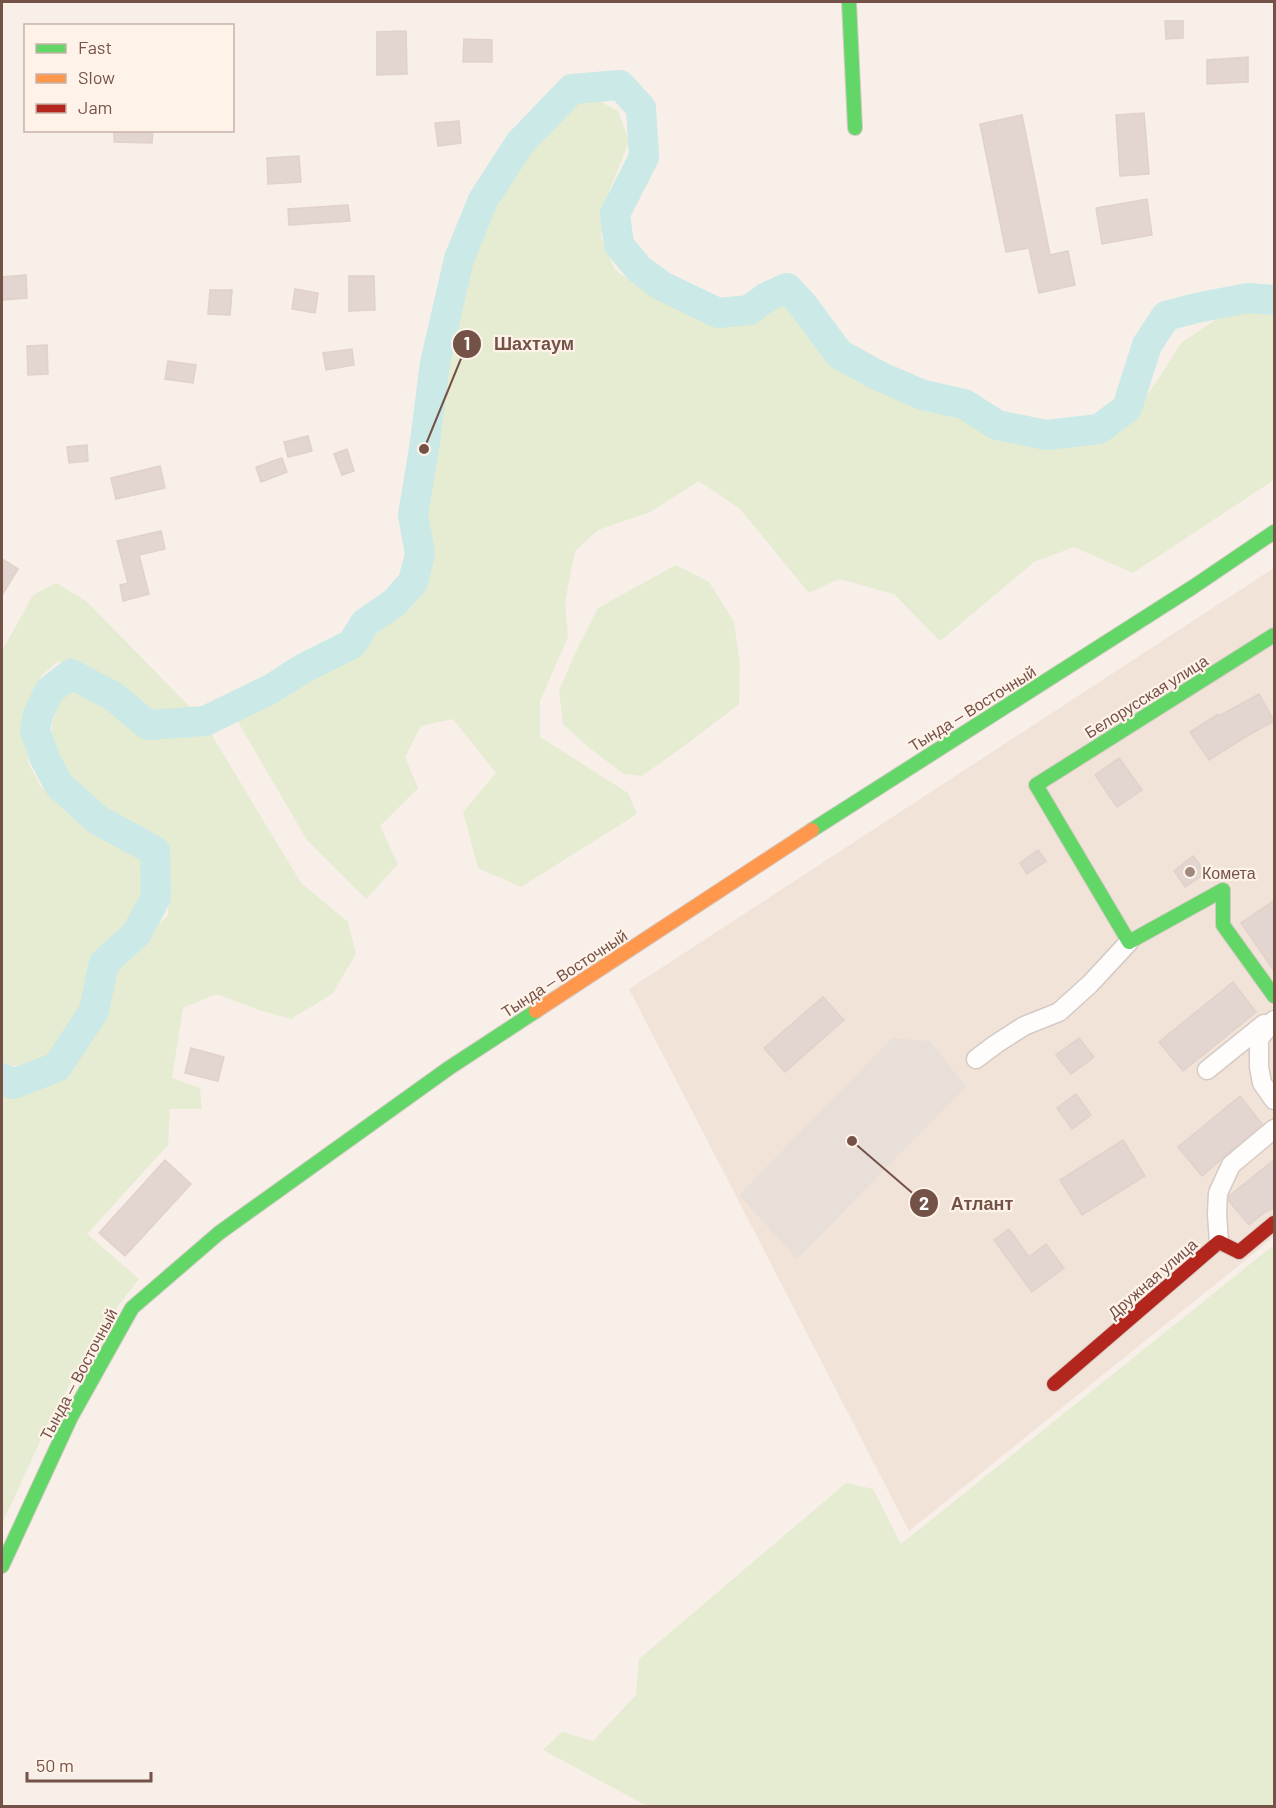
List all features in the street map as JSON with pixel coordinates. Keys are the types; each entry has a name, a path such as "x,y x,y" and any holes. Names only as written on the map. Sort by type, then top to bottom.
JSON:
{"street":[{"path":"849,2 855,128"},
{"name":"Тында — Восточный","path":"2,1566 71,1417 132,1308 219,1233 449,1068 896,775 1275,532"},
{"name":"Белорусская улица","path":"1129,942 1036,785 1275,635"},
{"path":"976,1059 1024,1026 1059,1012 1090,984 1129,942 1224,890 1223,925 1275,996"},
{"path":"1207,1070 1275,1018"},
{"path":"1275,1018 1259,1039 1259,1067 1262,1083 1275,1100"},
{"path":"1219,1242 1218,1194 1231,1166 1275,1129"},
{"name":"Дружная улица","path":"1054,1384 1219,1242 1239,1252 1275,1223"}],"shaded area":[{"path":"1274,568 1274,1237 909,1531 629,989"},
{"path":"892,1038 930,1041 966,1087 797,1259 739,1195"}],"green space":[{"path":"590,96 618,111 629,141 609,192 601,237 615,270 651,295 712,321 757,319 784,303 842,369 925,410 959,415 1006,438 1067,442 1121,432 1181,343 1221,316 1256,305 1274,309 1274,480 1133,573 1074,547 1034,562 940,641 894,594 839,579 809,593 740,509 699,481 650,512 598,530 575,551 565,602 568,637 540,701 540,737 628,793 637,814 521,887 478,868 463,812 496,773 453,719 421,726 405,757 418,788 380,826 398,864 366,899 307,840 238,722 290,689 330,670 360,650 421,582 429,551 428,491 439,419 459,310 483,223 527,151 568,106"},
{"path":"676,565 709,582 734,622 740,665 739,704 642,776 624,774 588,747 563,724 559,690 598,608"},
{"path":"56,583 86,601 196,713 145,713 109,683 80,666 58,661 41,676 23,726 29,764 41,787 110,835 138,849 148,871 145,902 134,927 114,939 99,960 87,1009 65,1043 46,1064 14,1066 2,1062 2,651 33,595"},
{"path":"68,691 87,692 106,699 149,734 210,732 301,883 348,922 356,954 332,994 291,1019 216,994 183,1008 172,1078 200,1088 202,1109 170,1109 168,1145 87,1234 139,1279 97,1333 42,1437 2,1524 2,1085 23,1089 50,1080 77,1054 101,1015 110,985 121,961 168,915 168,871 162,850 67,776 52,752 52,724 59,703"},
{"path":"1274,1245 1274,1806 647,1806 543,1750 562,1732 593,1741 636,1695 639,1659 846,1483 873,1489 901,1544"}],"building":[{"path":"1165,21 1183,21 1183,38 1166,39"},
{"path":"406,31 407,74 377,75 377,32"},
{"path":"464,39 492,40 492,62 463,62"},
{"path":"1248,57 1248,82 1207,84 1207,60"},
{"path":"1144,113 1149,174 1120,176 1116,115"},
{"path":"1022,115 1050,255 1068,251 1075,285 1039,293 1029,248 1006,252 980,124"},
{"path":"459,121 461,143 438,146 435,123"},
{"path":"114,132 153,132 152,143 114,142"},
{"path":"299,156 301,182 268,184 267,158"},
{"path":"1147,199 1152,235 1102,244 1096,208"},
{"path":"348,205 350,221 289,225 288,209"},
{"path":"26,275 27,298 2,300 2,277"},
{"path":"349,276 374,276 375,310 349,311"},
{"path":"295,289 318,293 315,313 292,309"},
{"path":"210,290 232,290 230,315 208,314"},
{"path":"47,345 48,374 28,375 27,346"},
{"path":"352,349 354,365 326,370 323,353"},
{"path":"168,361 196,365 193,383 165,379"},
{"path":"308,436 312,451 288,457 284,442"},
{"path":"87,445 88,461 69,463 67,447"},
{"path":"347,449 354,471 342,475 334,454"},
{"path":"282,458 287,472 261,482 256,467"},
{"path":"160,466 165,488 116,499 111,478"},
{"path":"161,531 165,549 139,555 149,594 123,601 120,585 128,583 117,541"},
{"path":"2,559 18,569 2,595"},
{"path":"1259,694 1274,721 1209,760 1190,732 1218,714 1219,716"},
{"path":"1119,758 1142,790 1117,807 1095,775"},
{"path":"1038,850 1046,861 1027,874 1020,863"},
{"name":"Комета","path":"1193,856 1206,873 1185,887 1174,871"},
{"path":"1275,900 1275,972 1241,923"},
{"path":"1233,982 1256,1012 1183,1071 1159,1042"},
{"path":"823,997 844,1020 785,1072 764,1048"},
{"path":"1079,1038 1094,1057 1071,1074 1056,1055"},
{"path":"191,1048 224,1057 218,1081 185,1073"},
{"path":"1076,1094 1091,1115 1072,1129 1057,1108"},
{"path":"1240,1096 1262,1124 1202,1176 1178,1147"},
{"path":"1123,1140 1145,1176 1082,1215 1060,1180"},
{"path":"1275,1159 1275,1208 1265,1212 1249,1225 1229,1201 1229,1196"},
{"path":"165,1160 191,1184 125,1256 99,1233"},
{"path":"1009,1229 1029,1257 1046,1244 1064,1268 1032,1292 994,1240"}],"waterway":[{"path":"2,1078 13,1084 57,1067 94,1011 104,963 136,934 156,897 155,851 98,820 59,785 45,759 35,730 38,715 49,691 71,674 113,696 148,725 205,721 271,689 302,669 352,644 365,623 394,603 413,582 420,554 413,515 435,363 459,259 483,200 520,143 572,89 620,85 641,108 644,157 615,214 619,245 639,269 662,286 718,313 749,310 767,297 787,288 803,305 839,354 879,376 923,395 964,404 997,425 1046,435 1099,429 1127,408 1147,345 1166,316 1248,298 1274,300"}],"traffic: fast":[{"path":"849,2 855,128"},
{"path":"812,830 1193,587 1274,532"},
{"path":"1274,635 1036,785 1129,942 1223,890 1223,925 1274,996"},
{"path":"2,1566 71,1417 132,1308 219,1233 449,1068 536,1011"}],"traffic: slow":[{"path":"536,1011 812,830"}],"traffic: jam":[{"path":"1054,1384 1219,1242 1239,1252 1274,1223"}],"place":[{"name":"Шахтаум","path":"424,449"},
{"name":"Комета","path":"1190,872"},
{"name":"Атлант","path":"852,1141"}]}
